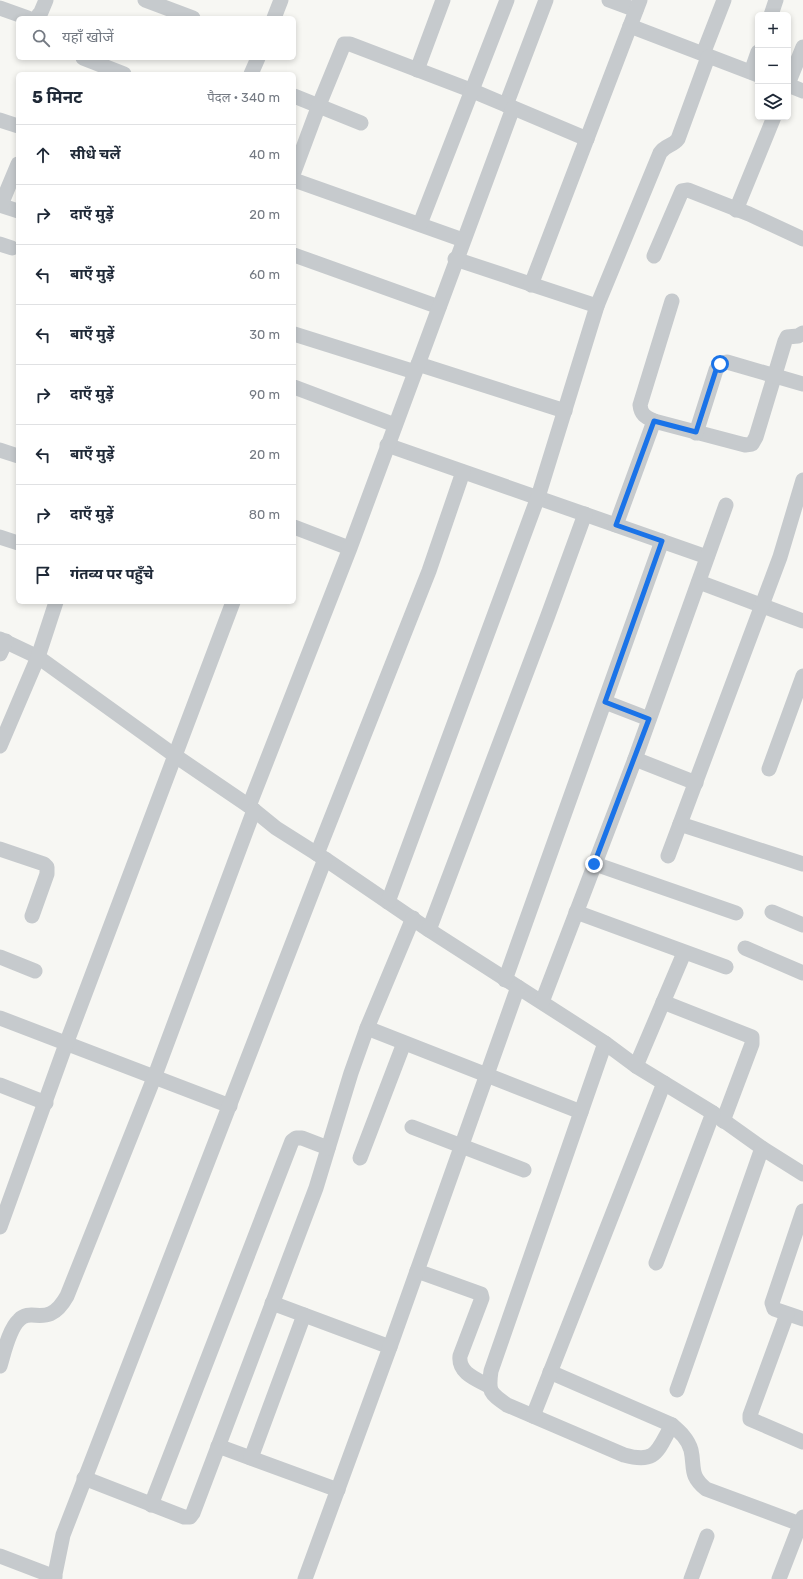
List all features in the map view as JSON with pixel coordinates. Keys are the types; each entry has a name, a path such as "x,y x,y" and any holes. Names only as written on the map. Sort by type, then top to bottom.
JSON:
{"street":[{"path":"37,16 41,12 46,0"},
{"path":"145,0 188,16"},
{"path":"275,16 280,0"},
{"path":"417,70 444,0"},
{"path":"420,224 473,91 507,0"},
{"path":"0,1366 14,1326 20,1318 26,1315 46,1316 54,1313 62,1306 68,1296 154,1078 252,808 417,368 546,0"},
{"path":"531,285 638,5 609,0"},
{"path":"388,902 538,497 597,306 660,153 663,149 675,143 678,139 724,0"},
{"path":"772,12 776,0"},
{"path":"0,8 28,16"},
{"path":"630,26 754,74"},
{"path":"296,166 318,105 344,44 350,44 473,91 587,139"},
{"path":"788,84 802,50"},
{"path":"88,60 119,72"},
{"path":"252,72 257,60"},
{"path":"791,86 803,91"},
{"path":"296,97 361,123"},
{"path":"0,120 16,125"},
{"path":"736,210 773,120"},
{"path":"16,169 1,205 16,210"},
{"path":"296,181 463,240"},
{"path":"654,256 680,194 682,191 688,190 803,239"},
{"path":"296,256 439,308"},
{"path":"455,259 597,306"},
{"path":"672,301 640,406 640,412 645,417 654,421 745,445 752,444 756,437 787,337 798,336 803,332"},
{"path":"296,335 565,411"},
{"path":"696,432 716,370 720,364 727,362 803,384"},
{"path":"296,388 395,425"},
{"path":"616,525 654,421"},
{"path":"387,445 707,557"},
{"path":"0,450 16,455"},
{"path":"0,1556 55,1578 63,1535 84,1478 230,1106 321,856 429,571 464,472"},
{"path":"668,856 780,557 803,480"},
{"path":"542,1002 635,759 726,505"},
{"path":"429,930 585,514"},
{"path":"296,528 350,548"},
{"path":"0,537 16,542"},
{"path":"505,980 662,541"},
{"path":"698,582 803,621"},
{"path":"0,746 38,657 55,604"},
{"path":"0,1227 46,1103 66,1044 232,604"},
{"path":"2,645 38,657 174,755 252,808 276,828 321,856 505,980 605,1043 636,1066 718,1117 762,1148 803,1174"},
{"path":"769,769 803,676"},
{"path":"605,702 649,719"},
{"path":"635,759 696,783"},
{"path":"680,824 803,864"},
{"path":"0,849 44,864 47,867 47,874 32,916"},
{"path":"594,864 736,913"},
{"path":"576,912 684,953 726,967"},
{"path":"772,912 803,925"},
{"path":"84,1478 184,1517 190,1517 194,1513 316,1188 351,1073 367,1028 412,918"},
{"path":"745,948 803,973"},
{"path":"636,1066 684,953"},
{"path":"0,957 35,971"},
{"path":"305,1579 488,1076 518,987"},
{"path":"656,1263 718,1117 752,1044 752,1036 663,1002"},
{"path":"0,1018 230,1106"},
{"path":"367,1028 404,1044 581,1112"},
{"path":"489,1386 491,1371 605,1043"},
{"path":"360,1158 404,1044"},
{"path":"532,1416 664,1083"},
{"path":"0,1085 46,1103"},
{"path":"412,1127 524,1170"},
{"path":"151,1505 292,1141 296,1138 302,1138 328,1148"},
{"path":"677,1390 762,1148"},
{"path":"803,1211 772,1303 774,1309 803,1319"},
{"path":"417,1271 481,1294 482,1298 459,1362 461,1368 468,1374 489,1386 494,1395 507,1405 624,1456 638,1459 646,1459 654,1455 672,1425"},
{"path":"272,1303 390,1347"},
{"path":"788,1314 750,1415 750,1419 803,1442"},
{"path":"251,1458 304,1315"},
{"path":"550,1372 672,1425 685,1437 691,1449 693,1471 697,1482 706,1489 802,1520 779,1579"},
{"path":"218,1446 338,1490"},
{"path":"692,1579 707,1536"}],"route":[{"path":"594,864 649,719 605,702 662,541 616,525 654,421 696,432 716,370 720,364"}]}
